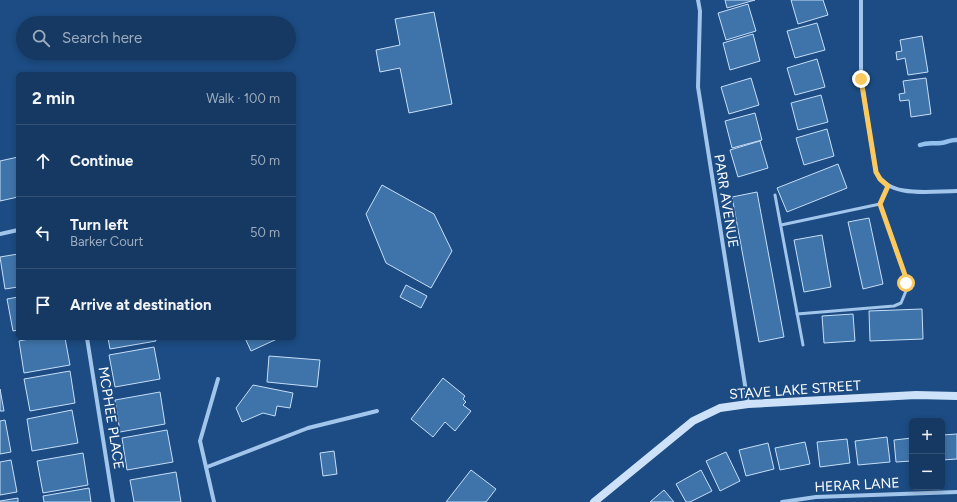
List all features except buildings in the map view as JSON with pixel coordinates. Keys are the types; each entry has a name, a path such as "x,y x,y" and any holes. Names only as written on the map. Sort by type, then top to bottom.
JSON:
{"main road":[{"name":"STAVE LAKE STREET","path":"594,502 694,421 720,408 748,404 916,395 957,396"}],"street":[{"name":"PARR AVENUE","path":"698,0 700,11 698,87 748,404"},
{"path":"861,0 861,79 876,172 880,179 888,186 901,190 957,191"},
{"path":"0,234 16,230"},
{"name":"MCPHEE PLACE","path":"87,340 113,502"},
{"path":"214,502 200,440 218,379"},
{"path":"207,467 308,428 377,411"},
{"name":"HERAR LANE","path":"782,502 816,497 957,492"}],"lane":[{"path":"797,314 894,306 901,303 906,291 905,275 880,204 888,186"},
{"path":"775,195 803,345"},
{"path":"781,225 880,204"}],"waterway":[{"path":"920,145 957,140"}],"route":[{"path":"861,79 876,172 880,179 888,186 880,204 905,275 906,283"}]}
